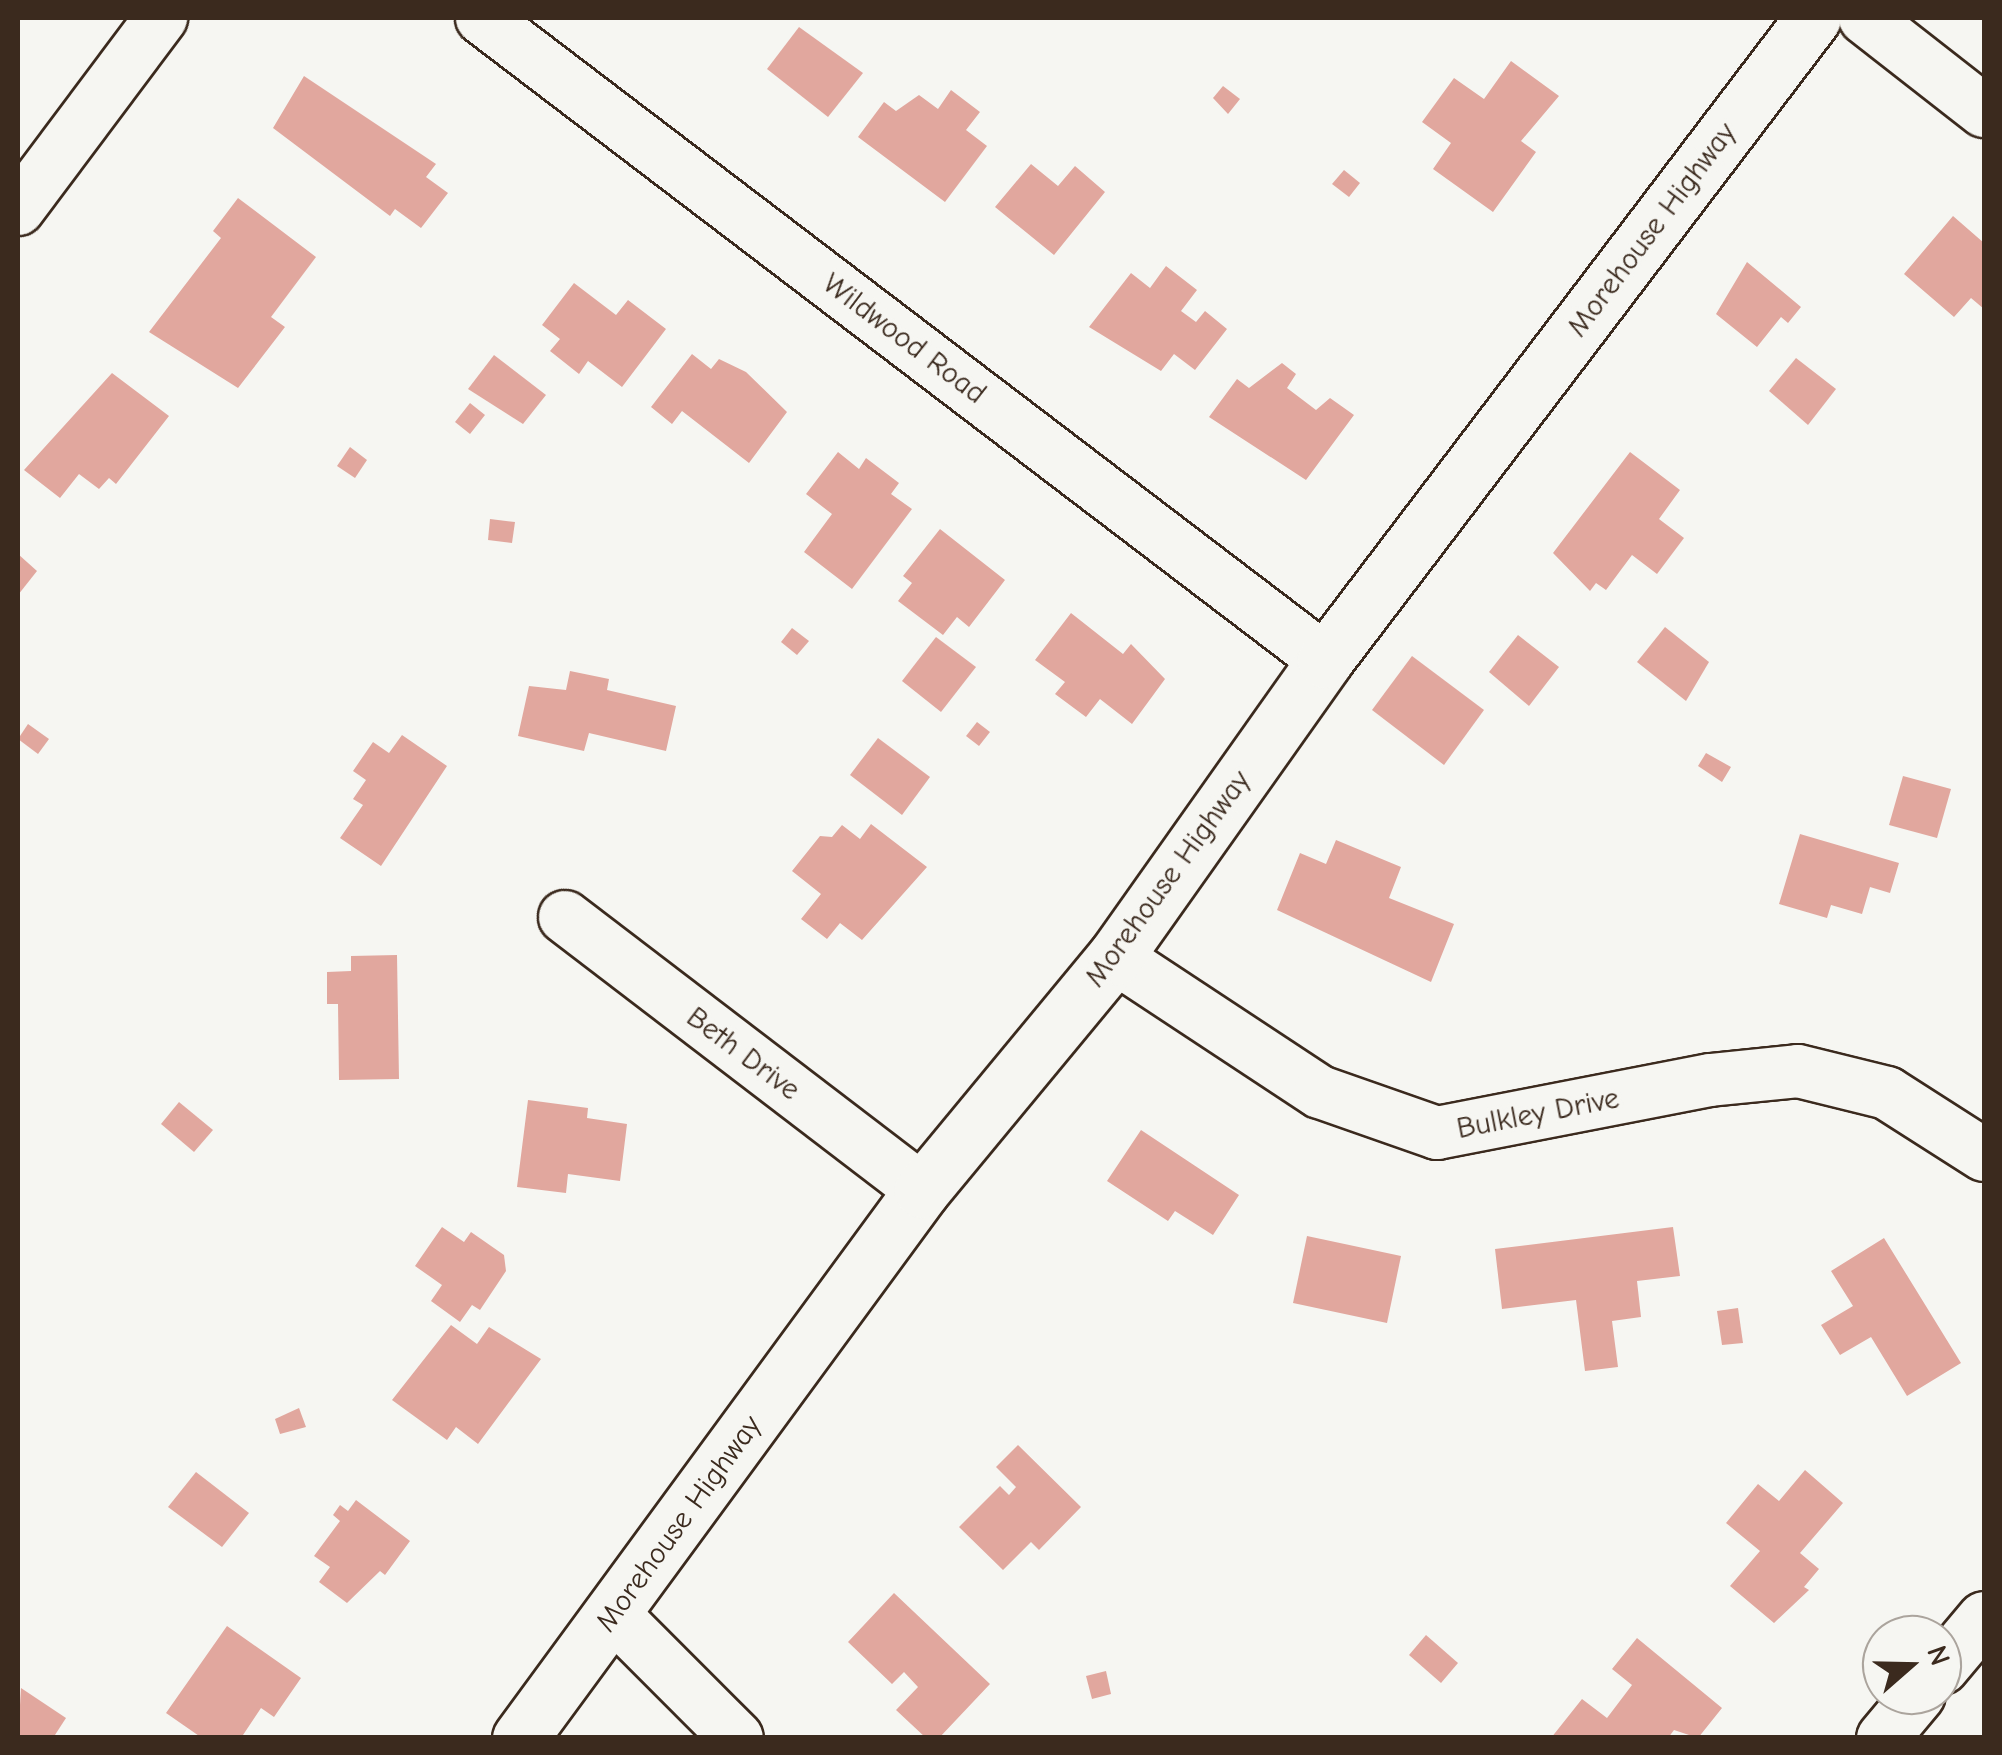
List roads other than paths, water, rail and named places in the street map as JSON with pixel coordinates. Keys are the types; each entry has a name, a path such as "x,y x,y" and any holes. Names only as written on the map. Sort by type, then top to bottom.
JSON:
{"street":[{"path":"18,209 161,18"},
{"name":"Wildwood Road","path":"482,18 1325,660"},
{"name":"Morehouse Highway","path":"520,1738 922,1190 1115,957 1325,660 1814,18"},
{"path":"1865,18 1984,111"},
{"name":"Beth Drive","path":"564,918 922,1190"},
{"name":"Bulkley Drive","path":"1115,957 1320,1092 1437,1133 1710,1080 1798,1071 1887,1093 1984,1155"},
{"path":"613,1614 736,1738"},
{"path":"1962,1644 1984,1618"},
{"path":"1883,1738 1902,1715"}]}
